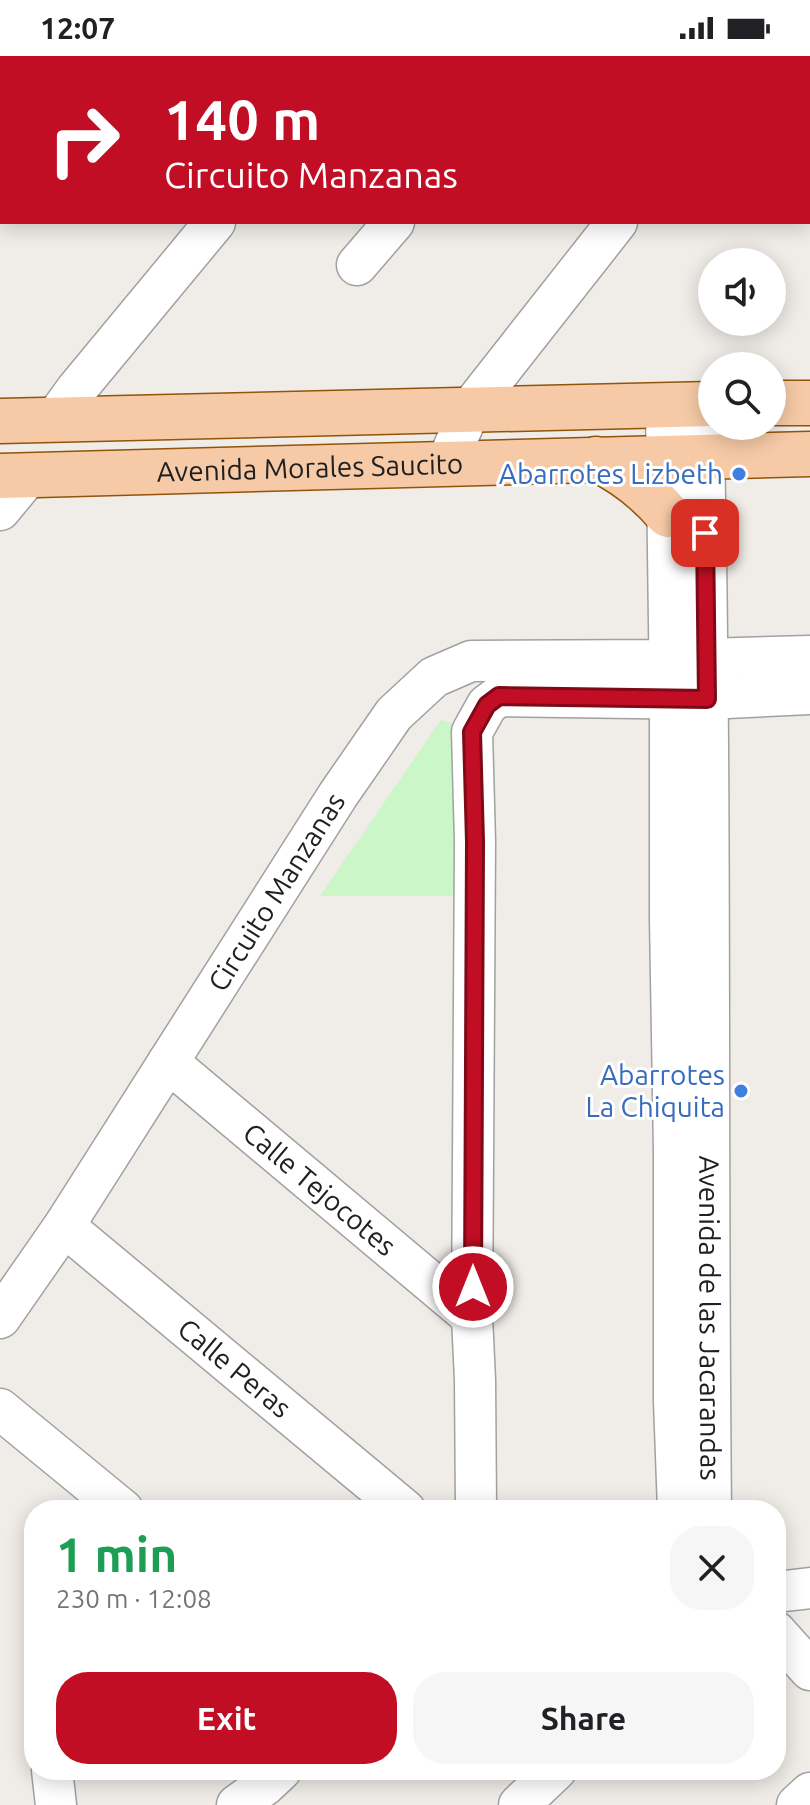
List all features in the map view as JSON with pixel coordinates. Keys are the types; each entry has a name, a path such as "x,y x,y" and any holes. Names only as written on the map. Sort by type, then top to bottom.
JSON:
{"main road":[{"path":"786,403 810,403"},
{"name":"Avenida Morales Saucito","path":"0,421 694,404"},
{"name":"Avenida Morales Saucito","path":"15,475 810,454"},
{"path":"596,459 636,483 668,515"}],"street":[{"path":"55,419 213,224"},
{"path":"357,265 392,224"},
{"path":"447,463 470,409 615,224"},
{"name":"Avenida de las Jacarandas","path":"688,679 668,515 686,457 694,404"},
{"name":"Avenida de las Jacarandas","path":"686,457 691,1284 710,1500"},
{"path":"0,510 15,475"},
{"path":"476,1500 472,1317 475,842 472,732 487,705 499,696 688,679 810,656"},
{"name":"Circuito Manzanas","path":"0,1318 64,1226 338,795 394,714 434,677 471,661 688,679"},
{"path":"688,679 810,694"},
{"name":"Calle Tejocotes","path":"168,1062 472,1317"},
{"name":"Calle Peras","path":"64,1226 393,1500"},
{"name":"Avenida de las Jacarandas","path":"678,1500 674,1401 691,1284"},
{"path":"0,1409 111,1500"},
{"path":"786,1591 810,1588"},
{"path":"786,1643 810,1670"},
{"path":"53,1780 56,1805"},
{"path":"237,1805 270,1780"},
{"path":"519,1805 545,1780"},
{"path":"797,1805 810,1793"}],"green space":[{"path":"441,720 461,726 461,896 320,896"}],"place":[{"name":"Abarrotes Lizbeth","path":"739,474"},
{"name":"Abarrotes La Chiquita","path":"741,1091"}],"route":[{"path":"473,1287 475,842 472,732 487,705 499,696 707,699 705,533"}]}
